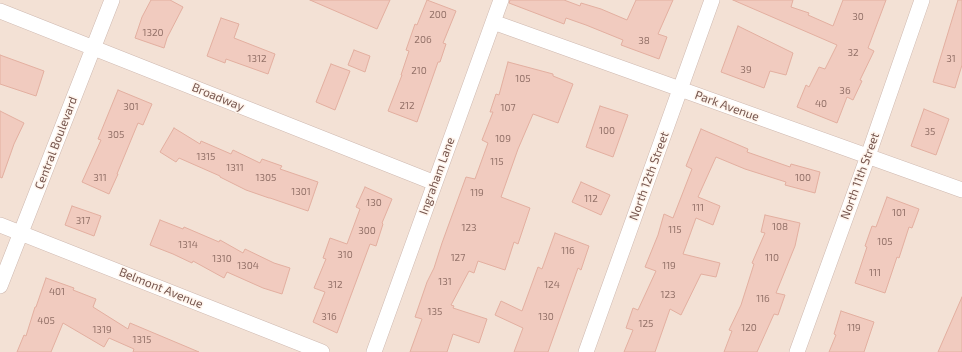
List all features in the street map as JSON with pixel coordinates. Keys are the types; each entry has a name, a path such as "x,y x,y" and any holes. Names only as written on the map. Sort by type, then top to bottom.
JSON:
{"street":[{"name":"Central Boulevard","path":"0,286 112,0"},
{"name":"Ingraham Lane","path":"374,352 501,0"},
{"name":"North 12th Street","path":"586,352 712,0"},
{"name":"North 11th Street","path":"798,352 922,0"},
{"name":"Broadway","path":"0,11 435,183"},
{"name":"Park Avenue","path":"493,22 962,190"},
{"name":"Belmont Avenue","path":"0,225 322,352"}],"shaded area":[{"path":"0,0 962,0 962,352 0,352"}],"building":[{"path":"151,0 170,0 183,7 167,38 164,48 135,38 142,17"},
{"path":"310,0 390,0 377,29"},
{"path":"427,0 456,11 443,43 446,44 440,62 438,62 417,122 388,111 402,75 409,51 406,50 415,24 417,25"},
{"path":"510,0 564,0 580,6 581,3 601,9 627,20 636,0 673,0 658,34 667,37 659,59 621,45 623,40 586,25 566,18 564,24 509,3"},
{"path":"733,0 793,0 791,7 809,13 808,15 833,26 843,0 886,0 868,48 874,51 860,80 862,81 853,100 847,97 837,123 797,107 806,85 809,87 819,67 825,69 837,45"},
{"path":"958,0 962,0 962,65 955,88 933,82"},
{"path":"221,18 239,24 234,38 275,54 268,74 226,59 225,63 207,56"},
{"path":"738,26 793,53 786,75 770,71 764,88 721,72"},
{"path":"354,50 370,56 365,72 348,65"},
{"path":"0,55 44,71 36,96 0,84"},
{"path":"508,62 553,74 553,76 573,84 558,123 533,114 518,149 501,197 530,208 518,244 514,242 505,270 478,261 474,273 469,271 451,305 454,306 453,308 487,319 479,343 453,334 447,352 410,352 422,319 415,317 466,177 475,179 488,143 482,140 493,112 490,112 496,94 499,95"},
{"path":"331,64 350,71 335,110 316,102"},
{"path":"118,90 152,104 143,125 138,123 109,194 82,182 101,140 98,139"},
{"path":"600,106 628,115 613,157 586,147"},
{"path":"924,109 949,119 936,155 911,146"},
{"path":"0,111 24,123 14,144 2,178 0,177"},
{"path":"174,128 200,144 201,141 231,154 233,150 260,163 262,159 282,166 280,169 318,182 308,211 246,190 220,176 179,158 176,162 160,152"},
{"path":"701,129 748,149 747,152 790,167 791,164 820,172 815,193 785,185 786,182 745,169 716,157 698,197 720,206 713,225 696,218 683,254 720,263 716,277 701,274 681,315 670,309 655,352 624,352 633,330 626,328 633,308 638,310 656,271 645,267 658,235 664,214 673,218 692,169 686,166"},
{"path":"581,182 610,195 601,215 572,202"},
{"path":"365,187 392,199 382,223 383,224 376,246 370,244 337,333 313,322 325,292 314,288 326,259 323,258 330,238 347,244 360,209 356,207"},
{"path":"887,197 919,209 912,228 909,227 885,293 855,283 867,247 865,246 872,226 876,227"},
{"path":"72,206 101,216 94,236 65,225"},
{"path":"765,215 800,223 795,246 776,293 785,295 778,315 774,314 757,352 724,352 732,331 729,330 741,305 754,264 752,263 765,233 761,232"},
{"path":"160,220 183,229 184,227 219,242 220,240 243,253 245,249 274,263 290,268 282,294 263,288 227,272 224,278 193,261 192,263 150,245"},
{"path":"555,233 589,246 581,270 578,268 548,352 514,352 523,328 495,315 501,301 522,311 538,267 542,269"},
{"path":"46,278 74,288 73,290 96,299 93,307 128,329 130,323 199,352 133,352 134,349 109,338 104,347 63,323 51,352 17,352 24,335 26,336"},
{"path":"962,297 962,352 938,352"},
{"path":"841,311 874,322 864,352 829,352 836,335 834,334"}]}
